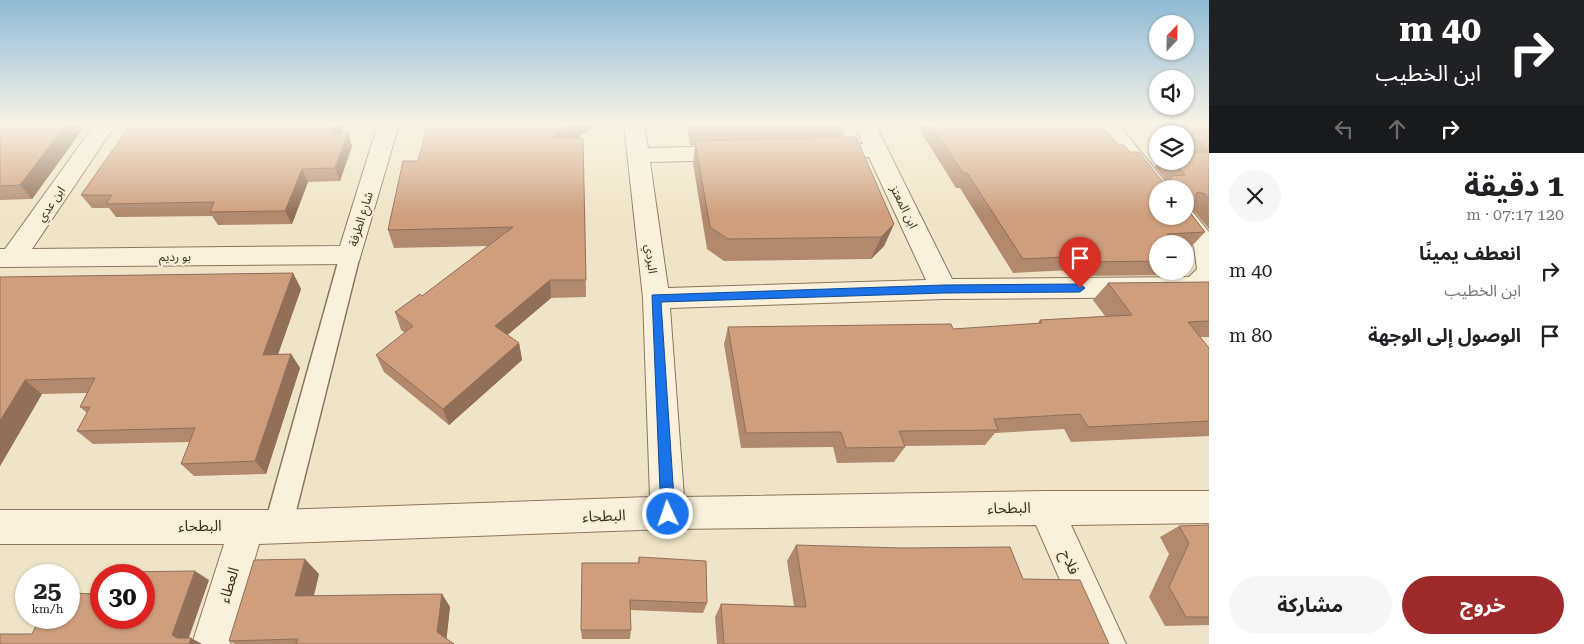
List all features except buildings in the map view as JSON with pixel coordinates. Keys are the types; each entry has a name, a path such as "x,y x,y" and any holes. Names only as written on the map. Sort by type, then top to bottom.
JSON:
{"street":[{"name":"ابن عدي","path":"6,258 84,154"},
{"name":"شارع الطرفة","path":"350,255 380,154"},
{"path":"638,155 690,154"},
{"name":"ابن المعتز","path":"878,154 944,289"},
{"path":"1132,154 1153,180"},
{"name":"البردي","path":"638,155 656,298 668,514"},
{"path":"1190,225 1206,245 1209,267"},
{"name":"بو رديم","path":"6,258 350,255"},
{"path":"656,298 944,289 1196,287 1209,272"},
{"name":"البطحاء","path":"0,527 262,526 668,514 1045,507 1209,507"},
{"name":"فلاح","path":"1045,507 1106,644"},
{"name":"العطاء","path":"211,644 262,526"}],"lane":[{"path":"262,526 350,255"}],"route":[{"path":"668,514 656,298 944,289 1080,288"}]}
